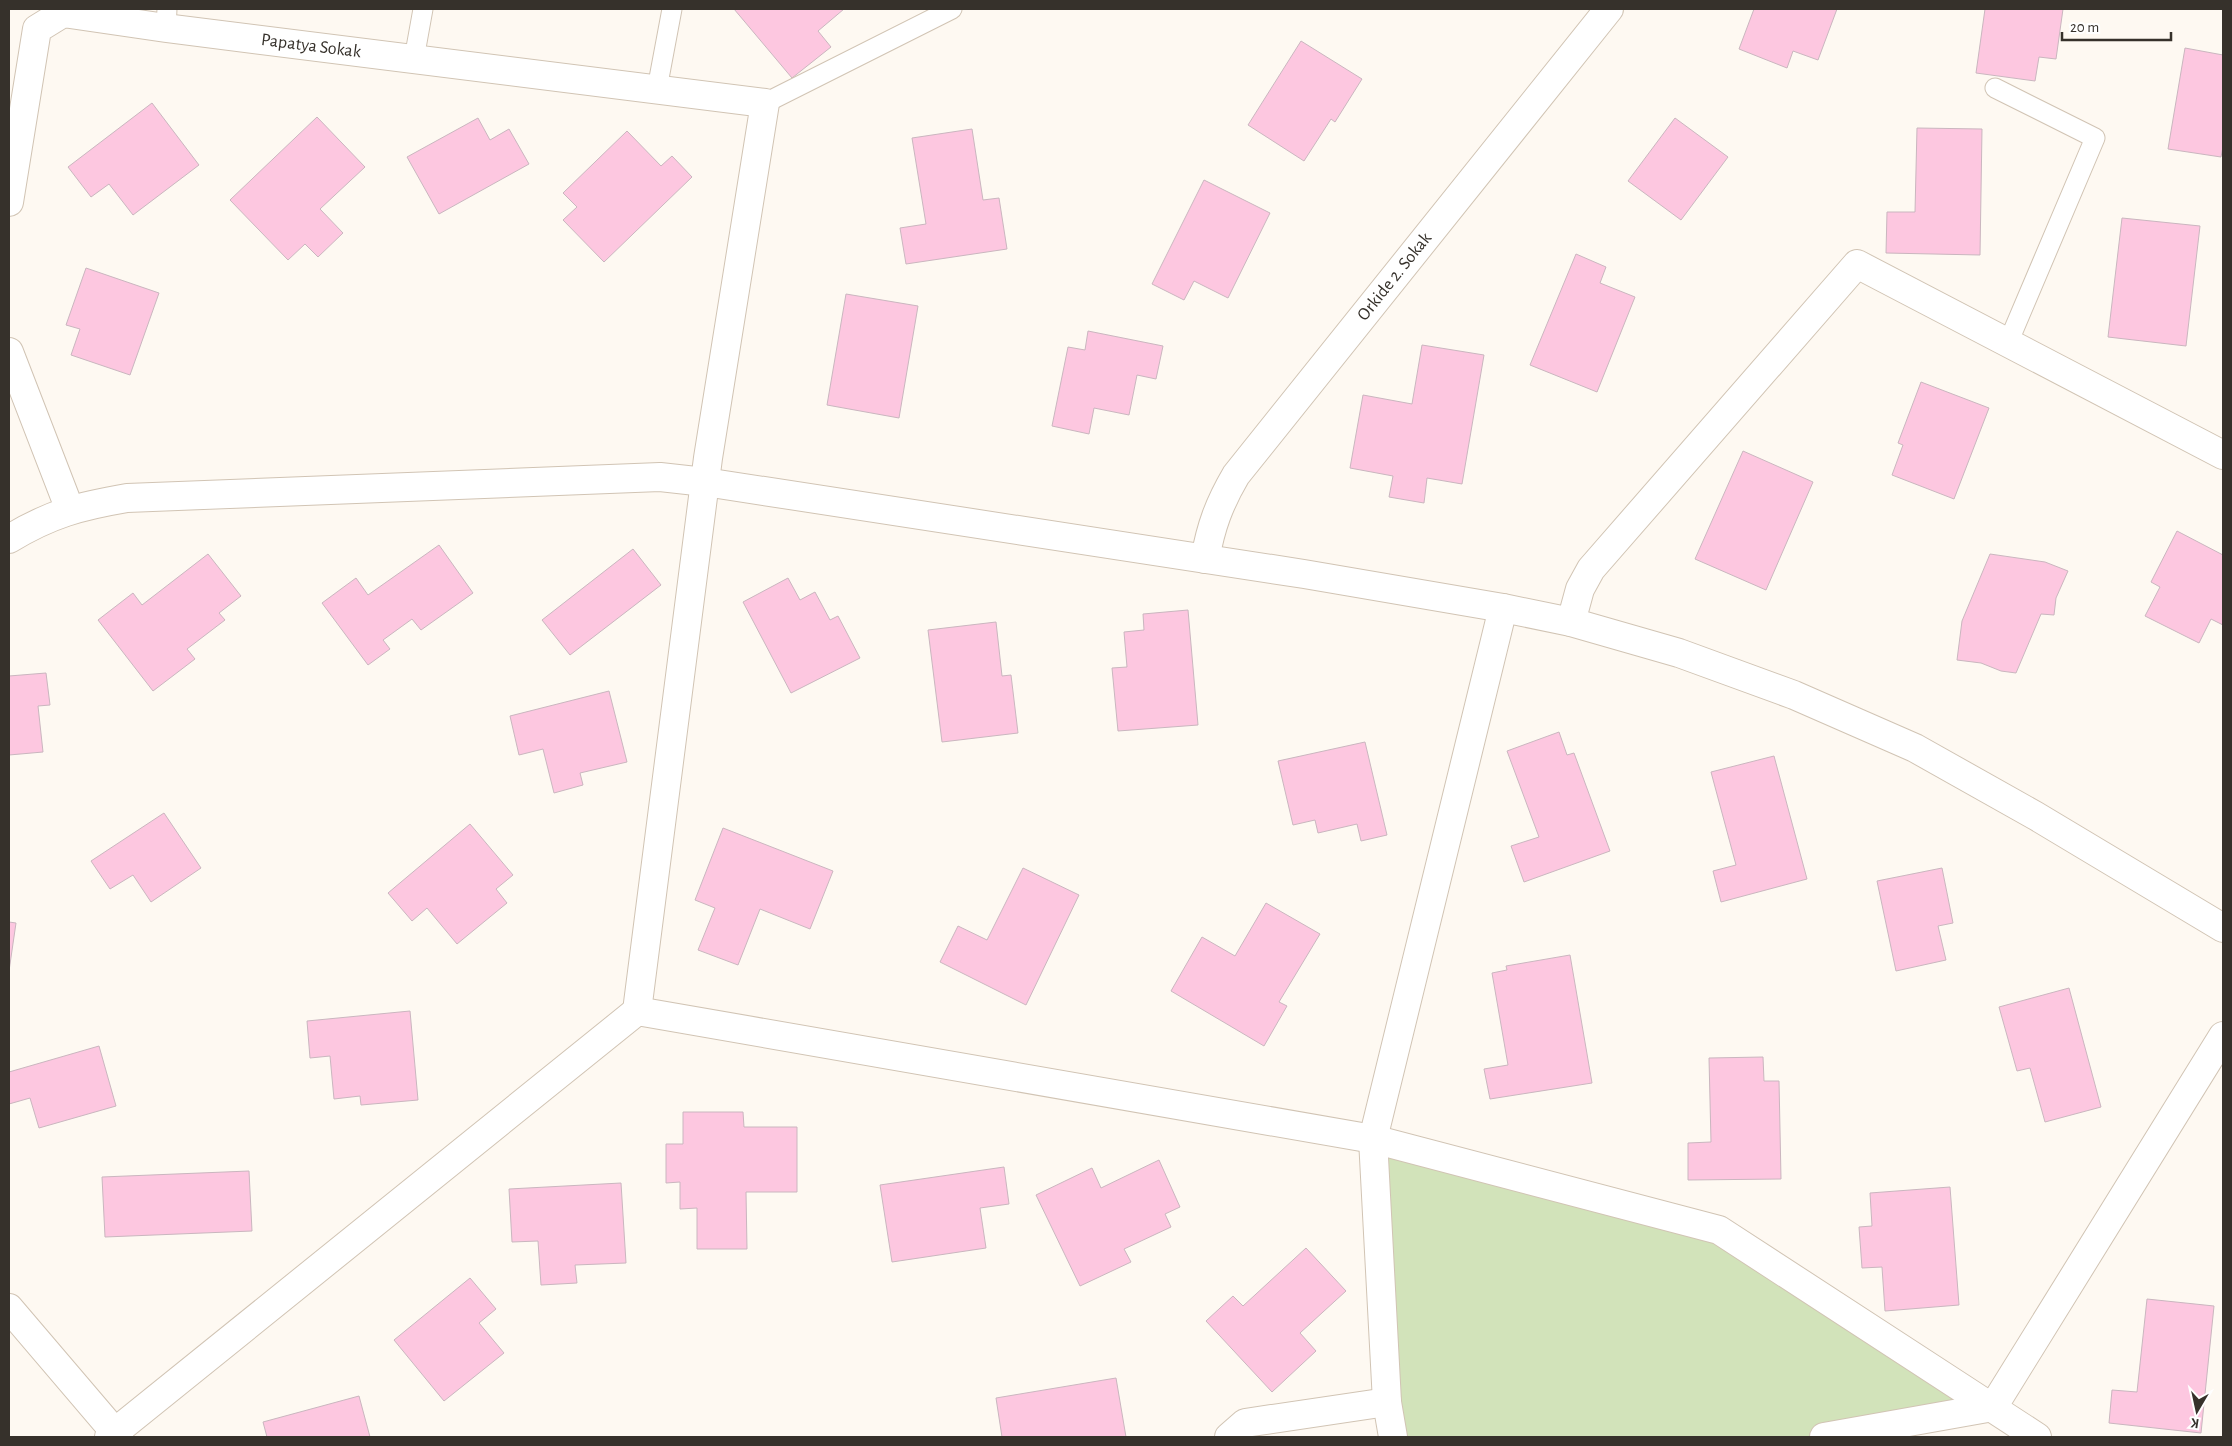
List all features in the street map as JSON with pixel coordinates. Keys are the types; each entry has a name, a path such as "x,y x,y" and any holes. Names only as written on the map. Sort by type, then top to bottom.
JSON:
{"street":[{"name":"Orkide 2. Sokak","path":"1205,559 1211,528 1222,499 1236,475 1609,9"},
{"name":"Papatya Sokak","path":"9,202 37,29 63,13 166,18 414,59 765,103"},
{"path":"9,1308 114,1436 637,1011 705,482 765,103"},
{"path":"1571,622 1580,589 1591,569 1857,264 2223,455"},
{"path":"9,352 70,510"},
{"path":"9,539 36,523 70,510 86,505 127,498 660,477 705,482 1205,559 1502,608 1571,622 1679,653 1794,695 1915,748 2036,816 2223,928"},
{"path":"1393,1437 1387,1402 1373,1139 1502,608"},
{"path":"637,1011 1373,1139 1719,1230 2037,1437"},
{"path":"1824,1437 1993,1407 2223,1036"},
{"path":"1229,1437 1245,1423 1387,1402"}],"lane":[{"path":"414,59 423,9"},
{"path":"657,89 672,9"},
{"path":"765,103 952,9"},
{"path":"1994,88 2096,138 2008,343"}],"green space":[{"path":"1373,1139 1719,1230 1993,1407 1824,1437 1393,1437"}],"building":[{"path":"734,9 844,9 818,31 831,47 792,78"},
{"path":"1754,9 1837,9 1818,60 1793,51 1787,68 1739,49"},
{"path":"1985,9 2063,9 2056,59 2039,57 2035,81 1976,73"},
{"path":"1301,41 1362,79 1335,122 1331,119 1304,161 1248,125"},
{"path":"2185,48 2223,55 2223,147 2221,157 2168,149"},
{"path":"152,103 199,165 133,215 109,184 91,197 68,167"},
{"path":"317,117 365,167 320,209 343,233 318,257 305,244 288,260 230,200"},
{"path":"478,118 490,140 509,129 529,164 439,214 407,157"},
{"path":"1675,118 1728,157 1681,220 1628,181"},
{"path":"1917,128 1982,129 1980,255 1886,253 1887,212 1915,212"},
{"path":"972,129 983,200 999,198 1007,249 906,264 900,228 926,224 912,138"},
{"path":"627,131 661,166 672,156 692,177 604,262 563,220 577,207 563,193"},
{"path":"1204,180 1270,213 1228,298 1194,281 1184,300 1152,284"},
{"path":"2122,218 2200,226 2186,346 2108,337"},
{"path":"1576,254 1606,267 1600,283 1635,297 1597,392 1530,365"},
{"path":"86,268 159,293 130,375 71,355 80,329 66,325"},
{"path":"846,294 918,306 899,418 827,405"},
{"path":"1088,331 1163,346 1156,379 1137,375 1129,415 1094,408 1089,434 1052,426 1068,347 1085,350"},
{"path":"1422,345 1484,355 1462,484 1427,478 1424,503 1389,497 1393,476 1350,468 1363,395 1412,404"},
{"path":"1921,382 1989,408 1954,499 1892,475 1903,445 1898,443"},
{"path":"1743,451 1813,482 1766,590 1695,559"},
{"path":"2177,531 2223,555 2223,625 2211,619 2199,643 2145,616 2160,587 2151,582"},
{"path":"439,545 473,593 421,630 412,619 383,640 390,649 368,665 322,603 356,578 368,595"},
{"path":"633,549 661,585 570,655 542,620"},
{"path":"208,554 241,596 219,613 225,620 187,649 195,659 153,691 98,620 133,593 142,605"},
{"path":"1990,554 2045,562 2068,571 2056,598 2054,615 2041,614 2016,673 2001,671 1981,663 1957,660 1962,621"},
{"path":"788,578 800,600 815,592 830,620 838,616 860,658 791,693 743,602"},
{"path":"1188,610 1198,725 1118,731 1112,668 1127,667 1124,632 1144,630 1143,614"},
{"path":"996,622 1002,676 1011,675 1018,733 942,742 928,630"},
{"path":"46,673 50,705 38,706 43,752 9,755 9,676"},
{"path":"609,691 627,762 580,773 583,785 554,793 543,749 519,755 510,716"},
{"path":"1559,732 1567,755 1574,753 1610,851 1524,882 1511,846 1539,837 1507,751"},
{"path":"1365,742 1387,835 1361,841 1357,824 1318,833 1315,820 1293,825 1278,761"},
{"path":"1774,756 1807,879 1721,902 1713,871 1736,865 1711,772"},
{"path":"164,813 201,868 151,902 133,875 110,889 91,861"},
{"path":"470,824 513,875 496,889 507,903 457,944 427,908 412,921 388,893"},
{"path":"723,828 833,871 810,929 760,909 738,965 698,950 715,908 695,900"},
{"path":"1023,868 1079,895 1026,1005 940,962 958,926 987,940"},
{"path":"1942,868 1953,923 1938,926 1946,960 1896,971 1877,881"},
{"path":"1266,903 1320,934 1279,1002 1287,1006 1264,1046 1171,991 1202,937 1235,956"},
{"path":"9,922 16,923 9,971"},
{"path":"1570,955 1592,1083 1490,1099 1484,1069 1508,1065 1492,973 1507,970 1506,966"},
{"path":"2069,988 2101,1107 2045,1122 2030,1068 2017,1071 1999,1007"},
{"path":"410,1011 418,1100 361,1105 360,1096 334,1099 330,1056 310,1058 307,1021"},
{"path":"99,1046 116,1106 39,1128 30,1098 9,1104 9,1072"},
{"path":"1763,1057 1764,1081 1779,1081 1781,1179 1688,1180 1688,1143 1711,1142 1709,1058"},
{"path":"683,1112 743,1112 744,1127 797,1127 797,1192 746,1192 747,1249 697,1249 697,1208 680,1209 680,1182 666,1183 666,1144 683,1144"},
{"path":"1159,1160 1180,1207 1165,1214 1171,1227 1124,1249 1131,1262 1080,1286 1036,1195 1092,1168 1101,1188"},
{"path":"1004,1167 1009,1204 980,1208 986,1248 892,1262 880,1185"},
{"path":"249,1171 252,1231 105,1237 102,1177"},
{"path":"621,1183 626,1263 575,1265 577,1283 541,1285 538,1241 512,1242 509,1189"},
{"path":"1950,1187 1959,1305 1885,1311 1882,1267 1862,1268 1859,1227 1872,1226 1870,1193"},
{"path":"1306,1248 1346,1291 1300,1333 1316,1351 1272,1392 1206,1321 1233,1296 1243,1306"},
{"path":"470,1278 496,1309 479,1323 504,1353 444,1401 394,1340"},
{"path":"2147,1299 2214,1306 2201,1433 2109,1423 2112,1390 2137,1392"},
{"path":"1116,1378 1126,1437 1002,1437 996,1398"},
{"path":"359,1396 370,1437 267,1437 263,1422"}]}
